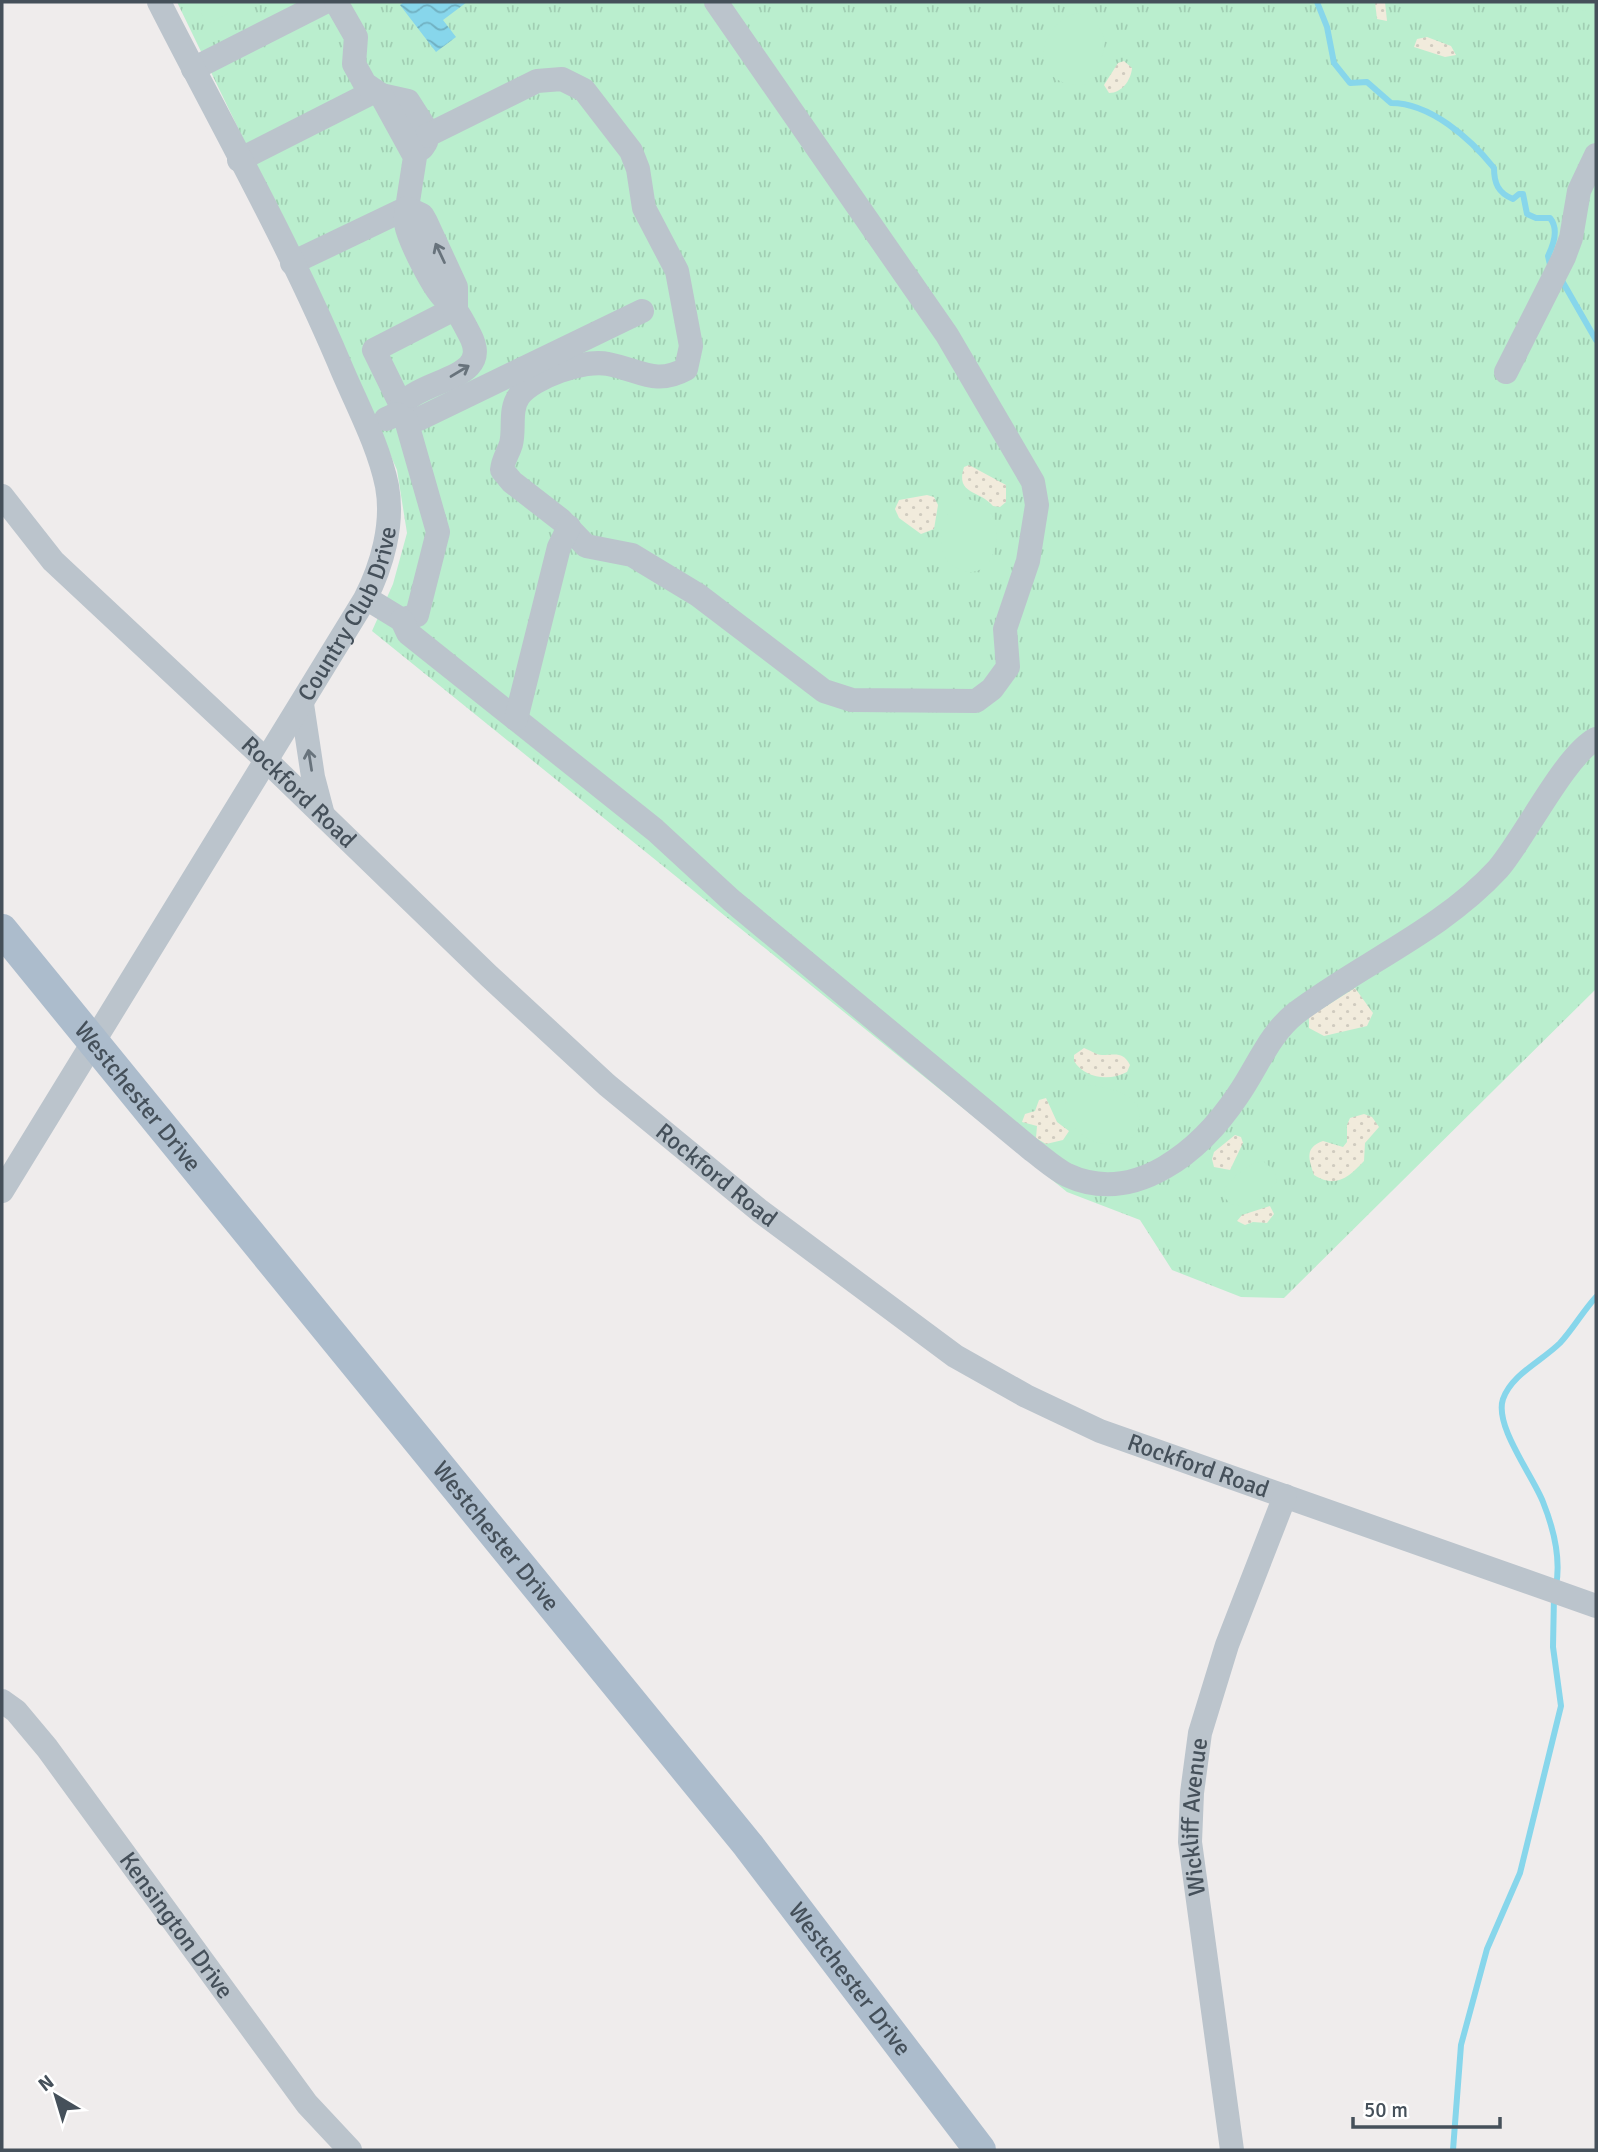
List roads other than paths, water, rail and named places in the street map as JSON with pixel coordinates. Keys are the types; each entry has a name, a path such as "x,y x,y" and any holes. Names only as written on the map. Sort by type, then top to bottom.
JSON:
{"main road":[{"name":"Westchester Drive","path":"2,930 748,1845 980,2150"}],"street":[{"name":"Country Club Drive","path":"2,1191 366,598 376,577 387,534 387,486 366,426 324,325 159,2"},
{"path":"193,69 326,2"},
{"path":"336,2 356,37 354,64 365,83 378,93 420,146"},
{"path":"366,426 401,412 467,369 475,359 478,349 456,308 438,294 406,225 420,146 537,81 562,79 584,90 631,151 638,169 644,208 677,271 691,346 686,369 671,377 652,377 607,364 582,363 529,386 518,398 510,444 504,456 502,470 512,482 569,527 586,546 632,555 698,595 824,691 852,700 895,703 976,701 992,690 1008,667 1005,629 1028,561 1037,505 1034,482 940,323 716,2"},
{"path":"239,160 378,93"},
{"path":"1506,372 1564,257 1571,238 1579,191 1596,155"},
{"path":"292,263 407,208"},
{"path":"402,620 417,615 438,532 401,412 374,350 456,308"},
{"path":"401,412 419,419 642,311"},
{"name":"Rockford Road","path":"2,496 19,522 52,561 267,761 489,976 607,1084 760,1211 955,1356 1026,1396 1100,1431 1585,1602"},
{"path":"516,719 559,547 569,527"},
{"path":"366,598 402,620 408,633 655,830 731,900 1032,1150 1067,1175 1095,1182 1132,1183 1176,1163 1204,1139 1238,1096 1265,1048 1294,1014 1450,913 1499,868 1562,776 1589,742 1596,739"},
{"path":"302,704 313,777 323,816"},
{"name":"Wickliff Avenue","path":"1232,2150 1190,1842 1192,1793 1200,1733 1227,1645 1284,1496"},
{"name":"Kensington Drive","path":"2,1701 16,1711 47,1748 307,2104 350,2150"}],"water":[{"path":"404,2 467,2 443,20 456,37 436,52 400,5"}],"waterway":[{"path":"1317,2 1327,27 1334,63 1350,83 1367,82 1391,103 1420,109 1448,124 1473,145 1494,168 1500,191 1513,199 1523,194 1527,214 1536,218 1550,218 1555,232 1548,256 1551,269"},
{"path":"1561,279 1596,340"},
{"path":"1556,1586 1557,1554 1550,1522 1538,1491 1509,1437 1504,1423 1503,1399 1520,1375 1560,1343 1596,1297"},
{"path":"1453,2150 1461,2045 1487,1949 1520,1873 1561,1706 1553,1647 1554,1596"}]}
